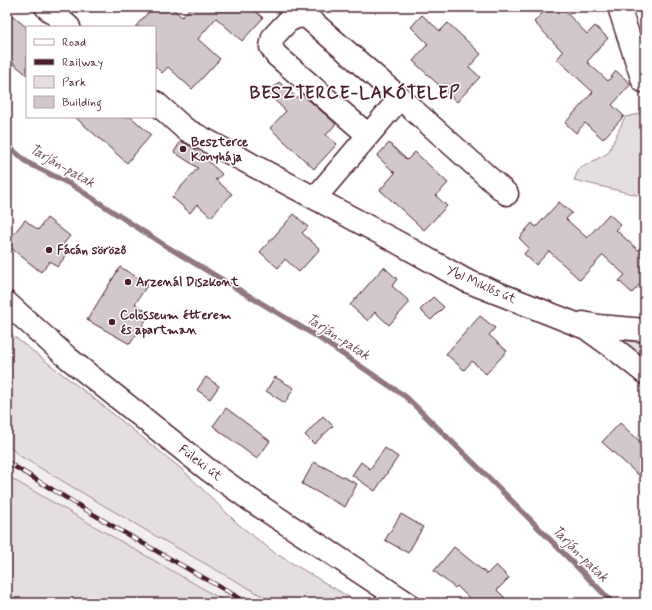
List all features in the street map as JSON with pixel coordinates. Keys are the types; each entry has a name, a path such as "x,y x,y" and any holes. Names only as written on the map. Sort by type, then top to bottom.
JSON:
{"street":[{"path":"46,7 68,26"},
{"path":"619,7 643,81"},
{"path":"368,135 276,55 271,47 273,37 288,21 297,17 306,16 507,194"},
{"path":"315,198 400,98"},
{"name":"Ybl Miklós út","path":"156,103 185,129 467,281 586,328 596,334 645,373"},
{"name":"Füleki út","path":"7,303 68,358 207,469 407,603"},
{"path":"564,320 598,326 645,330"}],"shaded area":[{"path":"7,445 20,456 154,535 274,603 228,603 7,476"}],"green space":[{"path":"645,110 645,197 574,180 579,169 608,153 625,117 639,114"},
{"path":"7,331 184,471 238,524 275,553 359,603 274,603 154,535 20,456 7,445"},
{"path":"618,340 645,343 645,359"},
{"path":"7,476 228,603 7,603"}],"building":[{"path":"153,7 171,7 182,17 191,7 251,7 263,18 242,41 216,18 198,39 220,59 192,89 168,67 162,73 156,67 156,26 136,26"},
{"path":"548,7 561,7 587,34 595,26 608,38 587,62 608,81 616,71 631,84 612,105 624,116 603,139 585,123 576,133 565,123 593,92 557,59 563,52 534,22"},
{"path":"7,11 26,27 26,74 7,58"},
{"path":"422,15 440,31 448,23 481,54 469,67 480,77 457,102 413,61 428,44 411,27"},
{"path":"279,82 297,98 302,94 336,124 326,135 337,144 314,169 270,128 286,111 268,94"},
{"path":"76,118 132,118 151,135 127,163"},
{"path":"181,141 194,148 222,174 217,180 215,179 232,194 211,217 197,204 190,213 172,197 198,168 174,152"},
{"path":"389,143 407,160 415,152 448,183 436,196 447,206 424,230 380,190 395,173 377,156"},
{"path":"559,202 572,213 566,219 587,238 609,214 621,225 616,230 638,250 645,242 645,279 632,293 619,281 625,275 603,255 580,280 549,251 536,265 524,254 529,248 519,238 532,223 536,227"},
{"path":"294,214 308,227 302,233 320,249 299,272 285,259 278,268 260,252"},
{"path":"47,218 70,236 61,247 68,253 57,267 50,261 41,272 7,245 7,242 25,220 38,230"},
{"path":"120,267 148,284 135,304 150,314 130,344 87,320"},
{"path":"384,267 397,279 392,286 410,302 389,325 375,312 368,321 350,305"},
{"path":"433,297 444,307 431,320 420,310"},
{"path":"480,316 495,328 489,335 507,351 486,374 472,361 464,370 446,354"},
{"path":"206,377 219,386 210,399 197,390"},
{"path":"275,377 294,388 285,403 266,391"},
{"path":"226,408 270,441 257,459 213,426"},
{"path":"323,416 333,426 314,444 305,435"},
{"path":"620,423 645,446 645,481 602,442"},
{"path":"385,448 398,457 375,491 352,475 361,462 370,469"},
{"path":"314,462 357,484 345,507 302,484"},
{"path":"401,514 423,527 408,553 385,540"},
{"path":"454,547 487,574 496,565 509,578 497,590 510,603 474,603 457,586 455,588 434,571"}],"waterway":[{"name":"Tarján-patak","path":"7,145 28,163 72,185 161,243 316,336 406,397 613,603"}],"railway":[{"path":"7,462 116,528 248,603"}],"place":[{"name":"Beszterce Konyhája","path":"183,149"},
{"name":"Fácán söröző","path":"49,250"},
{"name":"Arzenál Diszkont","path":"128,282"},
{"name":"Colosseum étterem és apartman","path":"112,322"}],"district":[{"name":"BESZTERCE-LAKÓTELEP","path":"355,93"}]}
